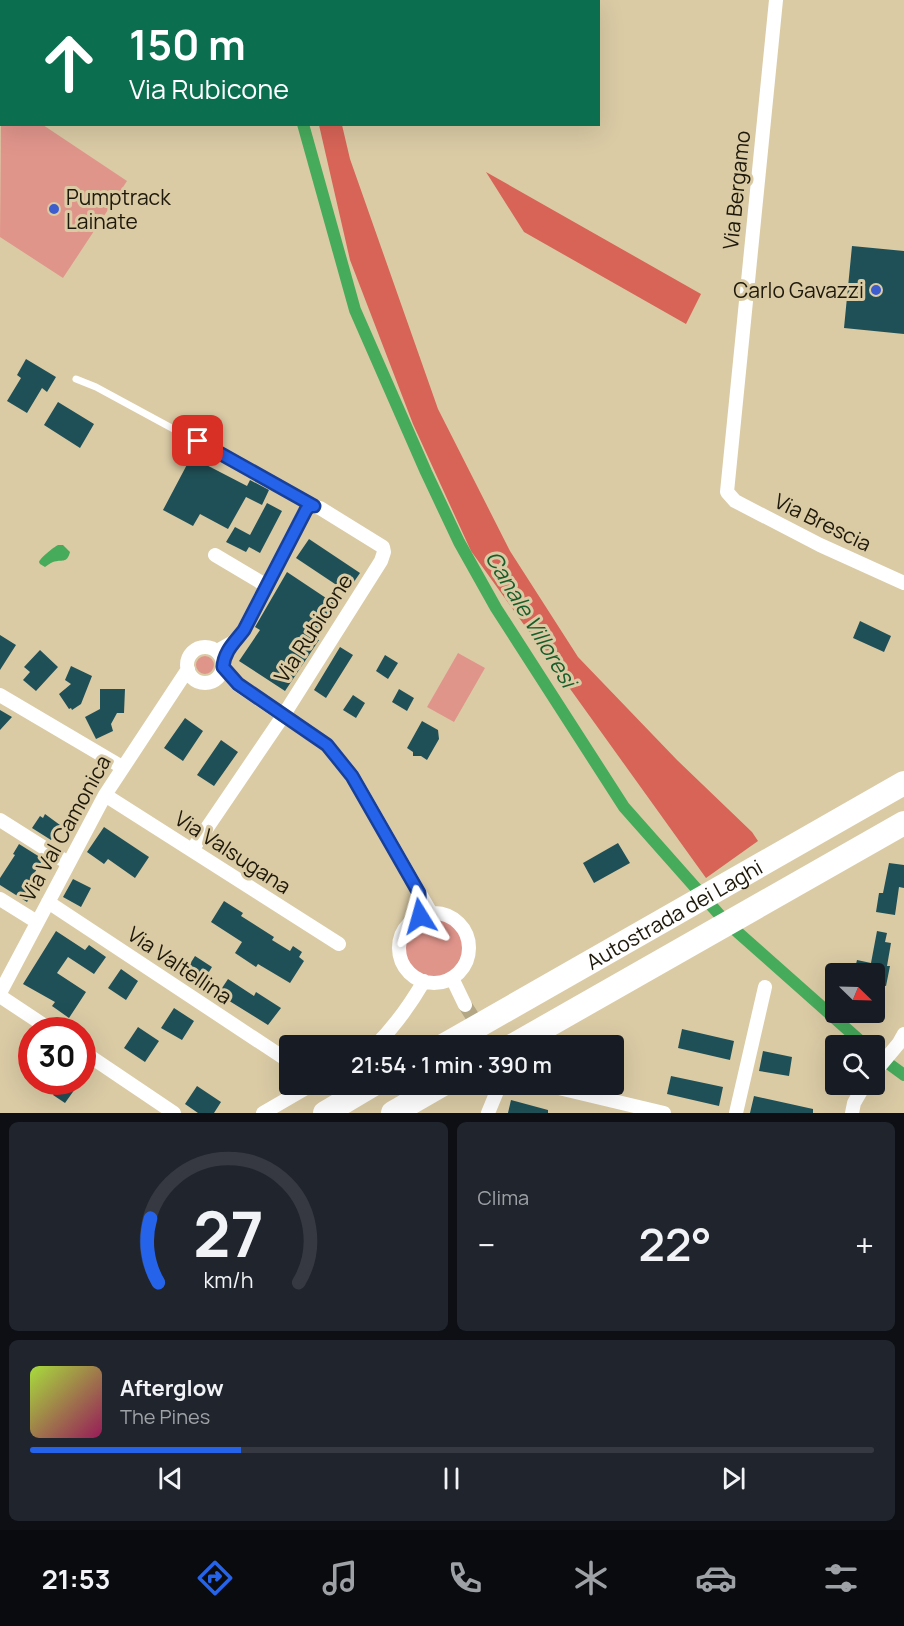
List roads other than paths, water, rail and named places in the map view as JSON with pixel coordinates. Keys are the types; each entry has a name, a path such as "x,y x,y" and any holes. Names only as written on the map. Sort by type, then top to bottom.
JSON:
{"highway":[{"name":"Autostrada dei Laghi","path":"462,1035 904,783"},
{"name":"Autostrada dei Laghi","path":"531,1035 904,824"},
{"path":"324,1113 356,1095"},
{"path":"393,1113 424,1095"}],"street":[{"name":"Via Bergamo","path":"727,492 776,0"},
{"name":"Via Brescia","path":"727,492 735,501 820,545 904,583"},
{"path":"220,664 206,647 195,650 189,658 192,674 204,682 220,664 233,642 242,633 306,510 310,506 317,507"},
{"name":"Via Rubicone","path":"220,664 238,684 283,716 381,561 383,547 317,507"},
{"path":"215,555 267,586"},
{"name":"Via Val Camonica","path":"0,994 105,795 176,689 192,674"},
{"path":"0,695 122,767"},
{"path":"192,850 283,716 327,745 352,776 419,893 426,914"},
{"name":"Via Valsugana","path":"105,795 339,945"},
{"path":"0,820 68,863"},
{"path":"0,899 37,922"},
{"name":"Via Valtellina","path":"48,902 279,1055"},
{"path":"442,913 452,917 466,932 469,953 466,963 452,978 443,982 424,981 415,977 403,964 399,945 405,928 426,914 442,913"},
{"path":"452,978 465,1005"},
{"path":"385,1035 424,981"},
{"path":"736,1113 765,987"},
{"path":"0,994 33,1017"},
{"path":"885,1060 903,1039"},
{"path":"96,1060 174,1113"},
{"path":"263,1113 294,1095"},
{"path":"488,1113 495,1095"},
{"path":"588,1095 664,1113"},
{"path":"852,1113 860,1095"},
{"path":"859,1113 861,1095"}],"lane":[{"path":"76,379 96,387 317,507"}],"waterway":[{"name":"Canale Villoresi","path":"304,126 355,310 459,542 496,608 624,807 725,921 854,1035"},
{"name":"Canale Villoresi","path":"885,1061 904,1075"}],"tunnel":[{"path":"465,1005 484,1035"}],"place":[{"name":"Pumptrack Lainate","path":"54,209"},
{"name":"Carlo Gavazzi","path":"876,290"}]}
